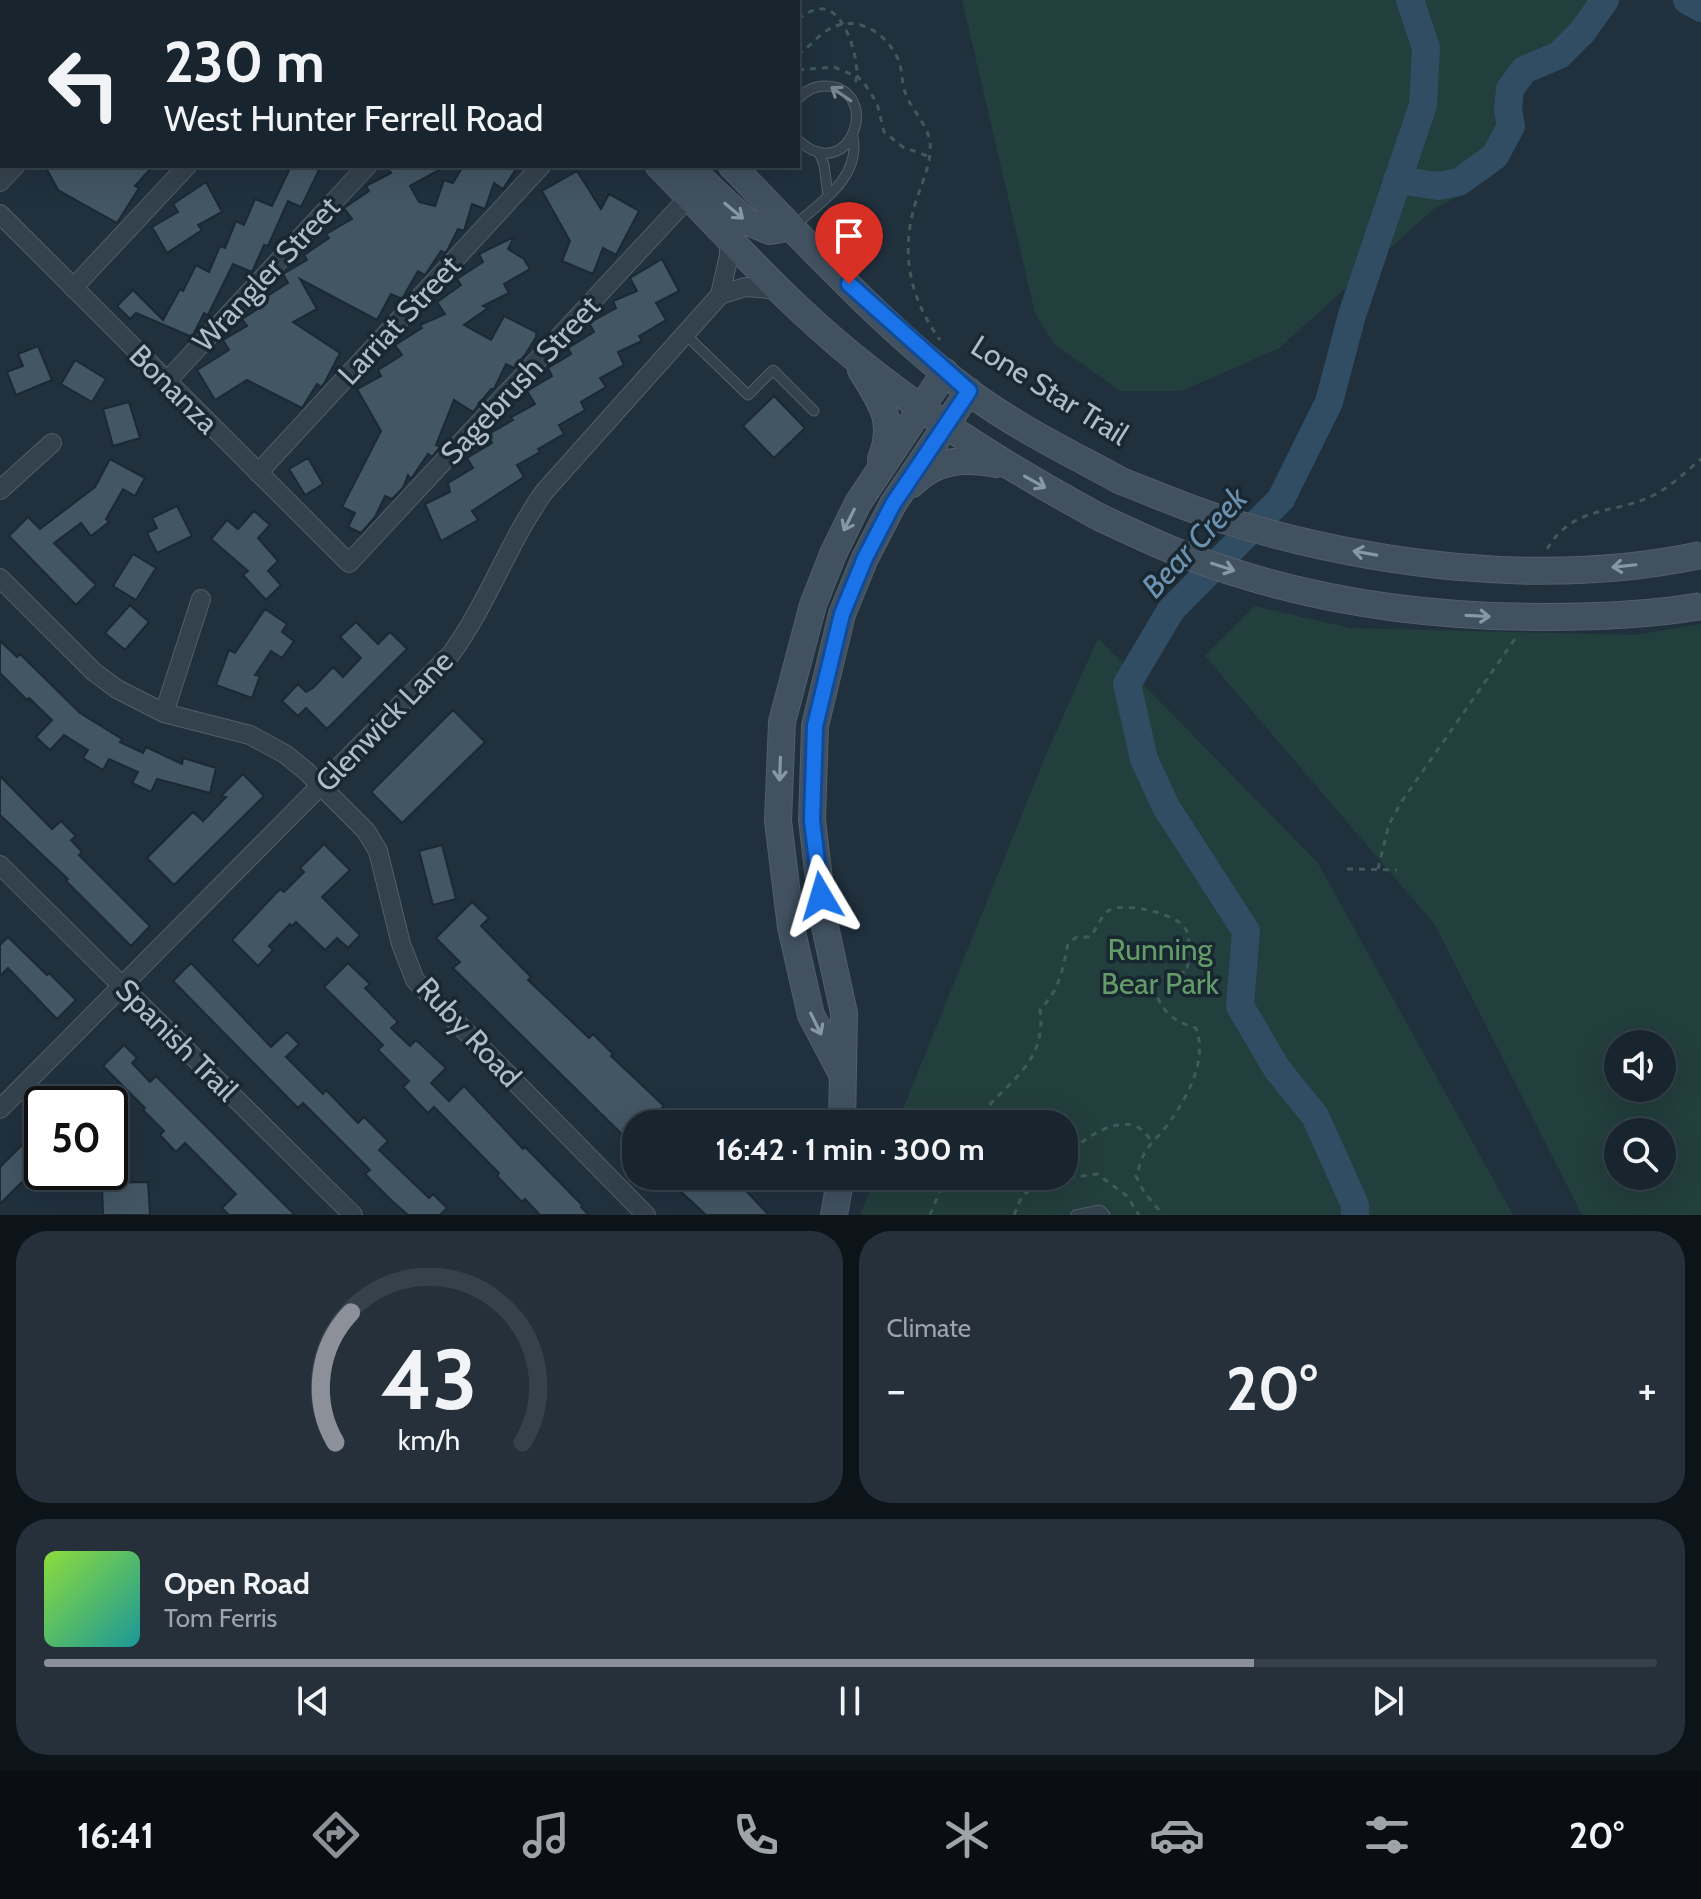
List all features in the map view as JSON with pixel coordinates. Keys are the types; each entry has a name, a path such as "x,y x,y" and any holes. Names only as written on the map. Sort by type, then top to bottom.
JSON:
{"main road":[{"path":"661,168 729,239 853,357 946,426 1006,466 1099,517 1183,554 1268,582 1375,606 1429,613 1595,617 1701,606"},
{"path":"689,168 746,221 770,231 792,227"},
{"path":"734,168 868,303 945,372 1042,439 1121,481 1221,519 1269,533 1317,545 1432,565 1544,570 1618,567 1701,555"},
{"path":"853,357 887,418 888,441 871,483"},
{"path":"841,1073 811,1015 791,927 778,821 782,722 813,605 833,554 858,503 945,372"},
{"path":"842,1110 844,1013 824,922 812,820 815,726 842,614 865,558 893,504 969,391"},
{"path":"893,504 921,475 951,461 973,459 1006,466"},
{"path":"834,1215 838,1190"}],"street":[{"path":"73,288 185,168"},
{"name":"Wrangler Street","path":"166,382 365,168"},
{"name":"Larriat Street","path":"258,473 539,168"},
{"name":"Sagebrush Street","path":"349,563 689,197"},
{"name":"Bonanza","path":"0,214 349,563"},
{"name":"Glenwick Lane","path":"0,1109 451,654 473,624 527,516 544,492 720,295 729,255 729,239"},
{"path":"720,295 745,287 781,290"},
{"path":"0,490 52,443"},
{"name":"Ruby Road","path":"0,578 94,672 117,689 164,713 250,735 285,754 322,786 366,831 378,851 401,944 415,980 646,1215"},
{"path":"164,713 201,599"},
{"name":"Spanish Trail","path":"0,865 353,1215"}],"lane":[{"path":"792,227 840,185 856,151 853,137 857,117 849,98 832,87 821,86 800,97"},
{"path":"800,142 819,152 838,150 853,137"},
{"path":"819,152 828,180 828,195"},
{"path":"685,334 748,395 773,370 814,411"},
{"path":"1076,1215 1100,1210 1105,1215"}],"path":[{"name":"Lone Star Trail","path":"800,18 820,9 833,13 842,24 865,25 889,44 901,66 907,98 930,140 927,173 908,228 906,250 914,294 926,320 943,343"},
{"path":"800,53 824,32 842,24 857,63 858,77 849,98"},
{"path":"1546,550 1556,533 1572,521 1588,513 1640,501 1658,493 1701,459"},
{"path":"1378,869 1389,824 1402,801 1523,627"},
{"path":"1347,869 1397,870"},
{"path":"988,1110 1016,1081 1031,1058 1042,1024 1040,1009 1053,998 1068,943 1077,937 1090,937 1108,911 1120,907 1159,913 1184,928 1189,941 1187,972 1163,975 1154,987 1158,1002 1167,1015 1196,1028 1200,1039 1196,1073 1173,1118 1144,1154 1136,1176 1144,1192 1163,1215"},
{"path":"1078,1144 1090,1135 1116,1127 1139,1127 1153,1143"},
{"path":"1078,1177 1097,1174 1127,1196 1139,1215"},
{"path":"930,1215 940,1190"},
{"path":"1014,1215 1022,1196 1030,1190"}],"green space":[{"path":"962,0 1616,0 1561,63 1529,73 1516,89 1512,106 1521,129 1484,175 1462,194 1436,207 1278,349 1181,391 1120,391 1053,343 1035,313"},
{"path":"1255,606 1350,628 1635,635 1701,624 1701,1215 1582,1215 1435,925 1205,656"},
{"name":"Running Bear Park","path":"1098,638 1318,863 1513,1215 860,1215 870,1190 1078,1190 1078,1110 903,1110 1047,752"}],"building":[{"path":"46,168 151,168 135,186 139,188 117,223 58,190"},
{"path":"290,168 320,168 301,207 288,201 268,246 264,245 252,272 233,264 208,315 204,313 192,337 136,313 130,319 117,306 133,290 163,320 196,265 209,272 220,246 225,248 236,221 244,225 255,199 272,206"},
{"path":"442,168 410,186 419,202 435,206 444,180 453,183 462,168 517,168 503,189 494,183 485,209 472,204 464,231 458,229 448,249 445,253 441,251 425,275 418,271 402,299 391,294 377,320 300,279 317,309 293,322 340,353 325,382 321,387 317,384 302,408 247,380 215,400 197,370 229,350 223,340 247,326 242,319 267,303 264,298 288,283 283,274 307,260 304,255 329,238 326,234 352,219 344,208 369,191 366,186 391,173 389,170"},
{"path":"577,171 601,209 609,194 639,211 616,255 603,248 593,274 562,261 570,241 542,191"},
{"path":"206,182 222,212 198,225 202,230 167,253 152,227 178,212 173,204"},
{"path":"514,237 508,249 524,259 530,269 504,284 509,293 483,306 488,308 464,325 491,340 504,316 536,332 536,337 514,368 506,364 494,389 473,412 454,400 436,445 440,447 432,457 428,454 411,479 408,475 403,488 392,499 385,496 375,517 361,533 348,527 355,513 342,507 381,431 357,389 381,376 378,370 402,355 395,345 422,328 420,325 445,314 437,302 461,285 457,279 483,262 479,254"},
{"path":"662,259 679,291 656,303 666,320 639,336 642,341 618,352 624,365 600,378 606,387 581,402 585,410 559,425 564,434 517,465 524,477 472,511 478,520 441,541 425,504 450,492 448,483 473,468 467,458 492,443 487,435 535,404 527,391 552,376 548,368 571,354 568,348 594,332 589,323 616,308 613,301 637,291 630,278"},
{"path":"38,346 52,380 16,395 7,372 23,366 18,354"},
{"path":"75,360 106,379 92,402 61,384"},
{"path":"774,396 805,428 774,458 743,426"},
{"path":"129,402 140,438 113,446 103,409"},
{"path":"308,458 323,484 305,495 289,469"},
{"path":"110,459 145,478 135,496 123,489 106,519 109,522 91,536 81,523 54,543 96,585 76,605 9,536 28,517 40,529 95,487"},
{"path":"177,506 192,536 157,553 147,533 157,528 152,518"},
{"path":"254,511 270,525 258,538 278,561 268,571 281,585 266,600 243,575 248,571 211,539 227,520 238,529"},
{"path":"133,554 156,568 136,600 113,586"},
{"path":"130,605 149,622 125,650 105,633"},
{"path":"265,609 287,624 282,632 294,641 282,658 271,651 255,675 260,676 252,698 216,685 229,650 235,653"},
{"path":"356,622 378,644 390,632 407,649 327,729 306,708 298,716 282,701 298,684 306,692 313,688 333,667 343,677 361,658 340,637"},
{"path":"0,641 17,657 20,654 80,713 122,739 120,742 143,753 146,747 182,764 183,758 216,768 210,793 157,779 151,792 132,783 138,772 109,759 103,770 83,758 88,750 64,735 50,750 36,737 52,720 0,673"},
{"path":"453,710 485,742 402,823 371,792"},
{"path":"243,774 264,796 174,885 147,858 193,812 203,821 226,797 221,796"},
{"path":"0,776 52,829 61,821 76,836 71,840 82,852 79,855 150,926 131,946 66,881 68,879 0,815"},
{"path":"324,844 350,870 322,897 360,935 348,948 337,938 325,950 296,922 292,926 290,924 269,946 273,950 258,966 232,940 280,889 284,892 304,872 300,868"},
{"path":"442,845 456,899 433,905 419,851"},
{"path":"472,902 489,918 481,926 531,977 528,980 589,1038 593,1034 613,1054 611,1056 664,1106 662,1110 622,1110 622,1134 453,968 460,962 436,938"},
{"path":"8,937 76,1000 57,1019 8,968 0,976 0,945"},
{"path":"191,963 271,1047 287,1032 299,1044 286,1057 323,1094 326,1090 358,1123 364,1117 388,1141 379,1150 429,1198 433,1194 447,1208 440,1215 408,1215 392,1201 365,1174 370,1170 303,1103 298,1108 173,981"},
{"path":"348,963 370,984 365,988 398,1022 391,1028 410,1046 416,1040 446,1068 431,1083 449,1101 464,1086 589,1215 540,1215 525,1199 522,1202 497,1176 499,1173 434,1107 428,1113 403,1087 409,1081 378,1050 383,1045 324,987"},
{"path":"124,1045 137,1058 132,1063 150,1082 156,1076 295,1215 229,1215 222,1208 236,1194 185,1143 176,1152 160,1135 164,1131 128,1091 128,1086 123,1086 103,1066"},
{"path":"24,1143 24,1180 0,1204 0,1167"},
{"path":"128,1182 148,1182 150,1215 103,1215 102,1190 128,1190"},
{"path":"679,1190 745,1190 769,1215 706,1215"}],"waterway":[{"name":"Bear Creek","path":"1355,1215 1355,1205 1315,1116 1277,1069 1240,1006 1246,931 1166,807 1144,759 1127,684 1171,610 1281,499 1329,402 1352,315 1423,105 1426,48 1410,0"},
{"name":"Bear Creek","path":"1397,180 1438,186 1459,182 1495,156 1511,126 1508,110 1510,89 1524,70 1559,55 1583,31 1605,0"},
{"name":"Bear Creek","path":"1687,0 1701,8"}],"route":[{"path":"821,896 812,820 815,726 842,614 865,558 893,504 969,391 849,284"}]}
